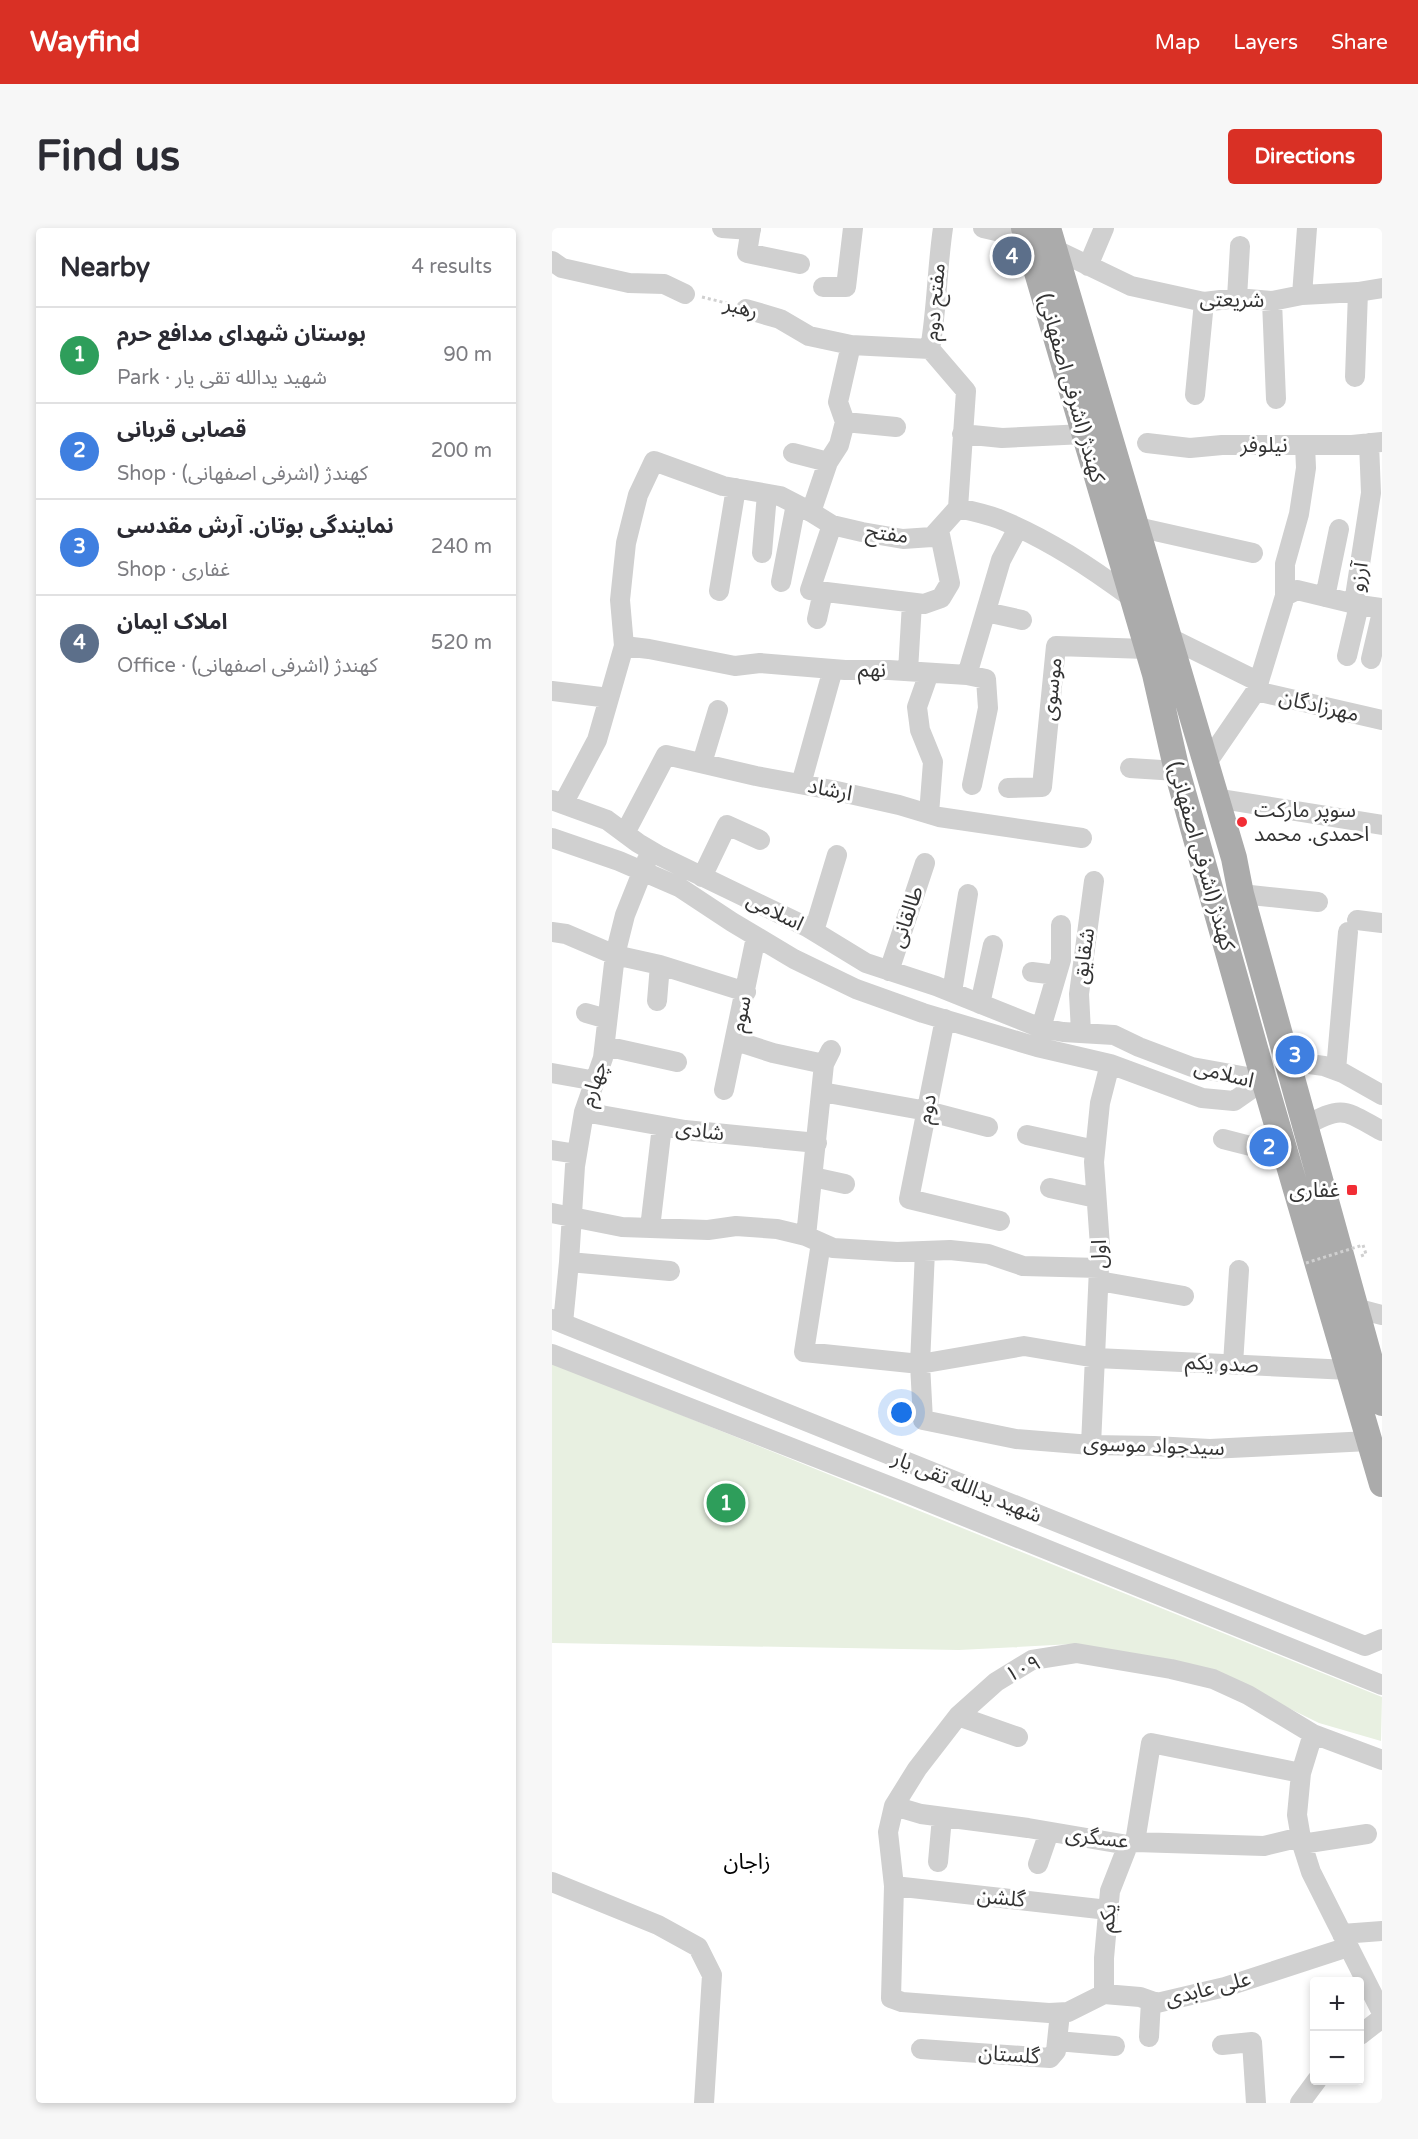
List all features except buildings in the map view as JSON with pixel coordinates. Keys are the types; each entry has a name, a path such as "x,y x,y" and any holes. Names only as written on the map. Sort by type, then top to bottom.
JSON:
{"main road":[{"name":"کهندژ (اشرفی اصفهانی)","path":"1038,236 1085,434 1155,674 1177,771 1382,1484"},
{"name":"کهندژ (اشرفی اصفهانی)","path":"1038,236 1137,527 1170,638 1234,858 1241,894 1382,1403"},
{"path":"1155,674 1176,706 1196,767 1200,772 1207,767"},
{"path":"1189,814 1192,792 1202,791 1234,858"}],"street":[{"path":"722,228 751,229 747,253 800,264"},
{"path":"823,287 846,287 853,228"},
{"name":"مفتح دوم","path":"943,228 937,266 930,349 966,392 958,508"},
{"name":"شریعتی","path":"983,228 1038,236 1088,266 1131,286 1204,302 1237,298 1272,301 1302,295 1358,292 1382,288"},
{"path":"1088,266 1104,228"},
{"path":"1302,295 1307,228"},
{"path":"1237,298 1240,246"},
{"path":"552,261 562,268 629,283 664,284 685,294"},
{"path":"1354,377 1358,292"},
{"path":"1272,301 1276,399"},
{"path":"1195,395 1204,302"},
{"name":"رهبر","path":"746,309 780,319 809,336 850,345 930,349"},
{"path":"781,582 803,508 839,445 845,422 838,402 850,345"},
{"path":"845,422 896,427"},
{"path":"962,434 1002,438 1085,434"},
{"name":"نیلوفر","path":"1147,443 1190,448 1222,445 1376,442"},
{"name":"آرزو","path":"1347,656 1357,604 1376,442"},
{"path":"1207,767 1257,686 1285,596 1285,564 1299,514 1306,468 1305,445"},
{"path":"793,453 828,462"},
{"name":"مفتح","path":"624,646 620,600 626,543 638,495 654,461 723,486 780,496 832,525 903,539 932,537 958,508"},
{"path":"719,591 736,488"},
{"path":"762,554 767,494"},
{"path":"958,508 997,518 1054,545 1089,565 1132,598"},
{"path":"832,525 810,590 924,604 941,598 950,583 939,531"},
{"path":"1137,527 1253,553"},
{"path":"972,785 988,708 986,679 967,675 1001,560 1018,528"},
{"path":"1325,597 1339,529"},
{"path":"1285,596 1297,590 1382,610 1371,659"},
{"path":"817,619 823,591"},
{"path":"908,671 912,603"},
{"path":"986,612 1022,620"},
{"name":"مهرزادگان","path":"1170,638 1257,686 1382,720"},
{"path":"557,802 597,740 624,646"},
{"name":"نهم","path":"624,646 735,666 760,663 832,669 967,675"},
{"name":"موسوی","path":"1008,788 1042,788 1056,646 1146,649"},
{"path":"801,784 832,669"},
{"path":"928,814 933,762 920,730 917,707 929,673"},
{"path":"552,691 609,698"},
{"path":"702,764 718,710"},
{"name":"ارشاد","path":"625,833 666,755 756,777 899,805 939,817 1082,838"},
{"path":"1130,768 1177,771"},
{"path":"1215,798 1382,825"},
{"name":"اسلامی","path":"557,802 607,820 650,850 814,931 866,963 952,992 1041,1028 1063,1032 1114,1035 1139,1047 1192,1066 1264,1080"},
{"path":"702,877 727,825 760,840"},
{"name":"اسلامی","path":"552,838 644,871 679,887 756,937 856,990 1037,1047 1110,1064 1202,1098 1234,1101 1264,1080"},
{"name":"چهارم","path":"557,1321 569,1262 561,1215 577,1154 584,1113 603,1058 615,955 625,915 644,871 650,850"},
{"path":"814,931 837,855"},
{"name":"طالقانی","path":"889,971 925,863"},
{"name":"شقایق","path":"1081,1032 1079,994 1094,881"},
{"path":"952,992 968,894"},
{"path":"1241,894 1318,902"},
{"path":"1336,1070 1352,926 1382,923"},
{"path":"1041,1028 1061,960 1061,925"},
{"path":"552,932 566,934 615,955 660,965 746,992"},
{"name":"سوم","path":"724,1090 756,937"},
{"path":"980,1004 993,945"},
{"path":"657,1001 660,965"},
{"path":"1032,972 1056,975"},
{"path":"586,1013 607,1019"},
{"name":"دوم","path":"945,1019 909,1199 1000,1221"},
{"path":"736,1041 773,1053 828,1057 813,1177 814,1239"},
{"path":"605,1046 677,1062"},
{"path":"1287,1061 1336,1070 1382,1095"},
{"name":"اول","path":"1091,1445 1100,1246 1094,1162 1100,1103 1110,1064"},
{"path":"552,1073 596,1080"},
{"path":"822,1092 927,1111 988,1127"},
{"path":"1305,1126 1327,1114 1346,1112 1382,1131"},
{"name":"شادی","path":"584,1113 662,1126 816,1143"},
{"path":"650,1228 662,1126"},
{"path":"1027,1135 1095,1150"},
{"path":"1222,1140 1286,1155"},
{"path":"552,1150 577,1154"},
{"path":"813,1177 845,1184"},
{"path":"1050,1188 1096,1198"},
{"path":"561,1215 622,1227 708,1230 736,1226 777,1229 814,1239 833,1248 866,1251 950,1250 988,1254 1023,1266 1099,1275 1184,1296"},
{"name":"صدو یکم","path":"814,1239 804,1352 920,1364 1024,1346 1096,1358 1349,1370"},
{"path":"920,1364 925,1251"},
{"path":"569,1262 670,1271"},
{"path":"1233,1364 1239,1270"},
{"path":"1355,1308 1382,1315"},
{"name":"شهید یدالله تقی یار","path":"557,1321 1358,1643"},
{"name":"شهید یدالله تقی یار","path":"552,1354 902,1491 1382,1685"},
{"name":"سیدجواد موسوی","path":"920,1364 923,1420 1016,1439 1091,1445 1210,1449 1370,1441"},
{"path":"1358,1643 1365,1646 1382,1639"},
{"path":"1348,1673 1357,1666 1361,1655 1358,1643"},
{"name":"۱۰۹","path":"1060,2013 902,2002 891,1998 894,1886 888,1832 894,1806 917,1769 958,1716 996,1682 1032,1660 1076,1653 1171,1669 1213,1679 1248,1695 1313,1734 1382,1760"},
{"path":"958,1716 1018,1737"},
{"path":"1313,1734 1301,1773 1297,1815 1301,1840 1311,1872 1382,2016 1364,2032"},
{"name":"یکم","path":"1104,1994 1104,1958 1110,1891 1131,1844 1151,1743 1301,1773"},
{"name":"عسگری","path":"894,1806 921,1815 1131,1844 1264,1846 1367,1834"},
{"path":"939,1862 942,1817"},
{"path":"1038,1864 1048,1832"},
{"path":"552,1882 658,1925 698,1947 712,1976 704,2103"},
{"name":"گلشن","path":"894,1886 1108,1910"},
{"name":"علی عابدی","path":"1104,1994 1140,1997 1157,2003 1225,1987 1345,1941 1382,1931"},
{"path":"1060,2013 1068,2012 1104,1994"},
{"path":"1149,2037 1151,2001"},
{"name":"گلستان","path":"921,2049 1050,2058 1056,2051 1060,2013"},
{"path":"1057,2041 1115,2046"},
{"path":"1222,2045 1252,2042 1256,2103"},
{"path":"1300,2103 1313,2085"}],"path":[{"name":"رهبر","path":"685,294 746,309"},
{"path":"1306,1263 1363,1245 1366,1254"}],"green space":[{"path":"552,1363 1382,1697 1381,1741 1319,1723 1217,1673 1073,1644 959,1650 552,1643"}],"place":[{"name":"املاک ایمان","path":"1012,256"},
{"name":"سوپر مارکت احمدی. محمد","path":"1242,822"},
{"name":"نمایندگی بوتان. آرش مقدسی","path":"1295,1055"},
{"name":"قصابی قربانی","path":"1269,1147"},
{"name":"غفاری","path":"1352,1190"},
{"name":"بوستان شهدای مدافع حرم","path":"726,1503"}],"district":[{"name":"زاجان","path":"747,1862"}]}
